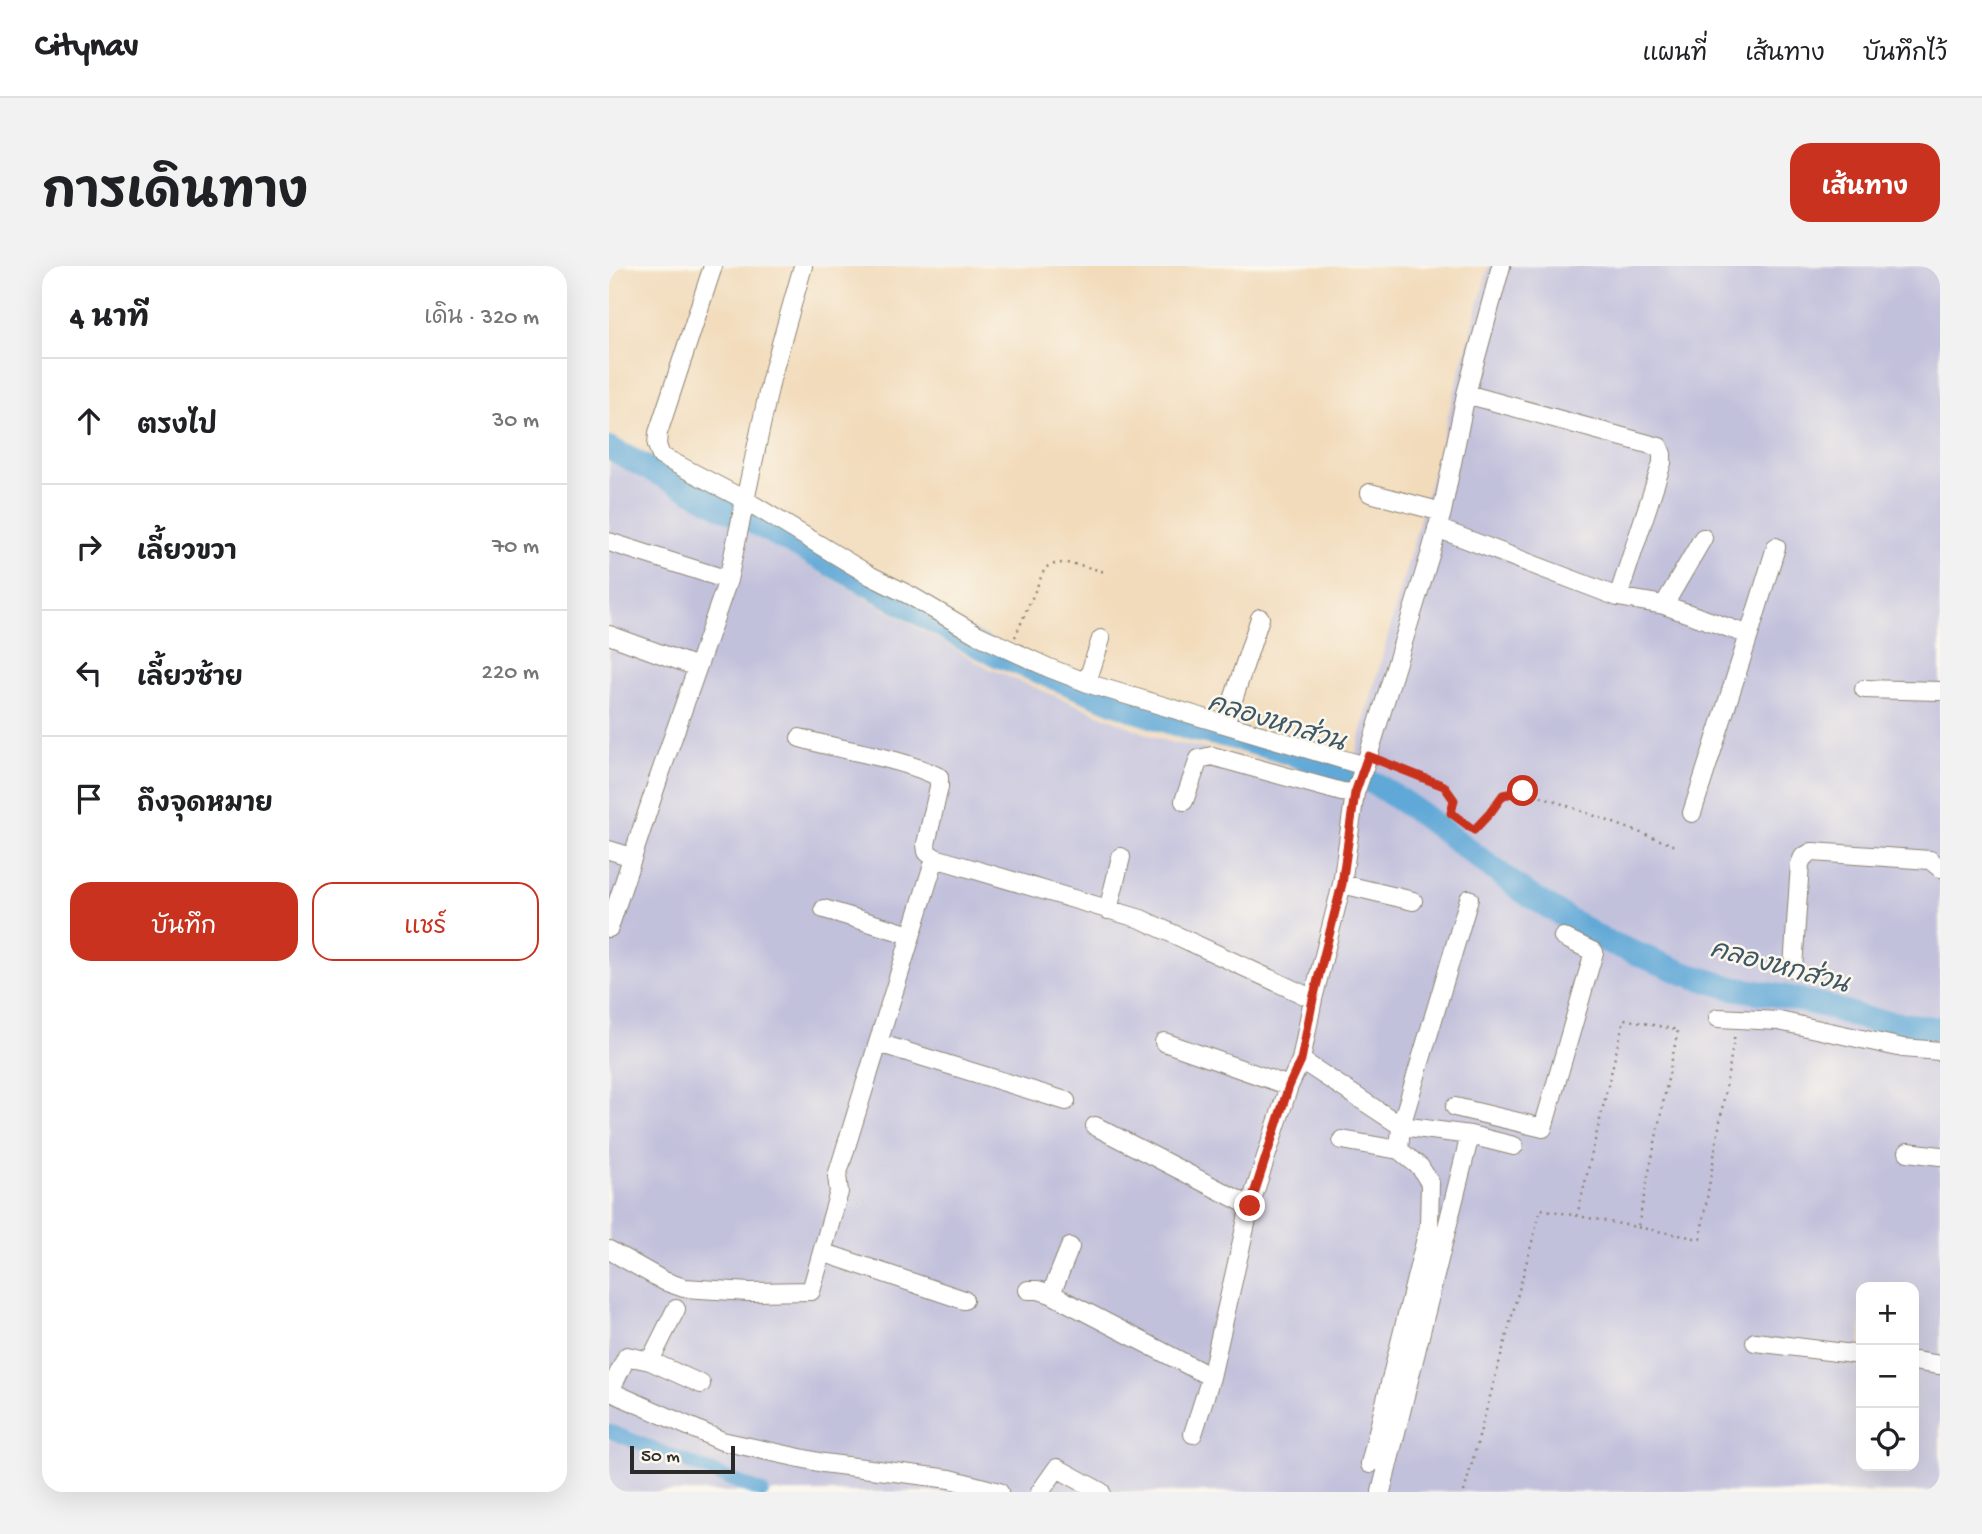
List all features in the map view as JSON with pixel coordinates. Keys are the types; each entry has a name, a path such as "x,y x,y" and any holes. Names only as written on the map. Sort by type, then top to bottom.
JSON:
{"street":[{"path":"713,266 658,433 657,445 661,456 745,500 871,576 1010,649 1087,682 1365,764"},
{"path":"609,928 727,580 771,379 803,266"},
{"path":"1193,1434 1211,1377 1250,1206 1289,1086 1301,1060 1313,999 1342,884 1355,793 1439,520 1466,394 1501,266"},
{"path":"1466,394 1659,447 1662,463 1618,597"},
{"path":"1370,493 1618,597 1664,605 1749,635"},
{"path":"1664,605 1703,538"},
{"path":"609,542 727,580"},
{"path":"1692,813 1776,547"},
{"path":"1225,724 1260,618"},
{"path":"609,635 697,667"},
{"path":"1087,682 1101,639"},
{"path":"1864,689 1940,691"},
{"path":"800,738 921,768 939,777 926,844 927,852 935,858 1141,919 1313,999"},
{"path":"1184,801 1199,759 1212,756 1330,789 1355,793"},
{"path":"609,850 632,857"},
{"path":"1793,968 1800,864 1803,857 1812,852 1930,860 1940,868"},
{"path":"1108,910 1121,857"},
{"path":"609,1250 664,1281 684,1287 749,1292 811,1291 839,1192 837,1176 935,858"},
{"path":"1342,884 1413,901"},
{"path":"1399,1150 1401,1126 1469,899"},
{"path":"824,909 911,935"},
{"path":"1455,1107 1543,1128 1594,952 1563,937"},
{"path":"1718,1018 1779,1021 1903,1048 1940,1051"},
{"path":"1164,1042 1289,1086"},
{"path":"878,1043 1066,1101"},
{"path":"1301,1060 1401,1126 1470,1135 1509,1145 1509,1120"},
{"path":"1095,1126 1250,1206"},
{"path":"1381,1492 1470,1135"},
{"path":"1342,1140 1399,1150 1420,1167 1430,1183 1429,1226 1370,1464"},
{"path":"1908,1152 1940,1156"},
{"path":"1051,1294 1070,1247"},
{"path":"822,1252 964,1300"},
{"path":"1028,1290 1051,1294 1211,1377"},
{"path":"650,1361 676,1309"},
{"path":"1755,1342 1856,1354"},
{"path":"701,1384 650,1361 627,1356 616,1359 610,1391 722,1441 823,1463 950,1479 999,1492"},
{"path":"1919,1363 1940,1365"},
{"path":"1040,1492 1056,1468 1101,1492"}],"path":[{"path":"1010,649 1045,568 1053,563 1069,563 1105,572"},
{"path":"1365,764 1444,786 1454,800 1451,813 1474,830 1503,795 1523,791 1677,846"},
{"path":"1577,1216 1624,1018 1678,1030 1637,1227"},
{"path":"1464,1492 1541,1209 1700,1239 1737,1019"}],"shaded area":[{"path":"1489,266 1940,266 1940,1492 609,1492 609,463 663,485 988,668 1162,740 1234,755 1347,786"}],"waterway":[{"name":"คลองหกส่วน","path":"609,448 740,516"},
{"name":"คลองหกส่วน","path":"749,520 995,654 1136,711 1189,729 1275,749 1376,784 1421,814 1524,892 1601,939 1686,974 1733,988 1822,1005 1870,1020 1940,1029"},
{"path":"609,1431 762,1492"}],"route":[{"path":"1250,1206 1289,1086 1301,1060 1313,999 1342,884 1355,793 1368,756 1444,786 1454,800 1451,813 1474,830 1503,795 1523,791"}]}
